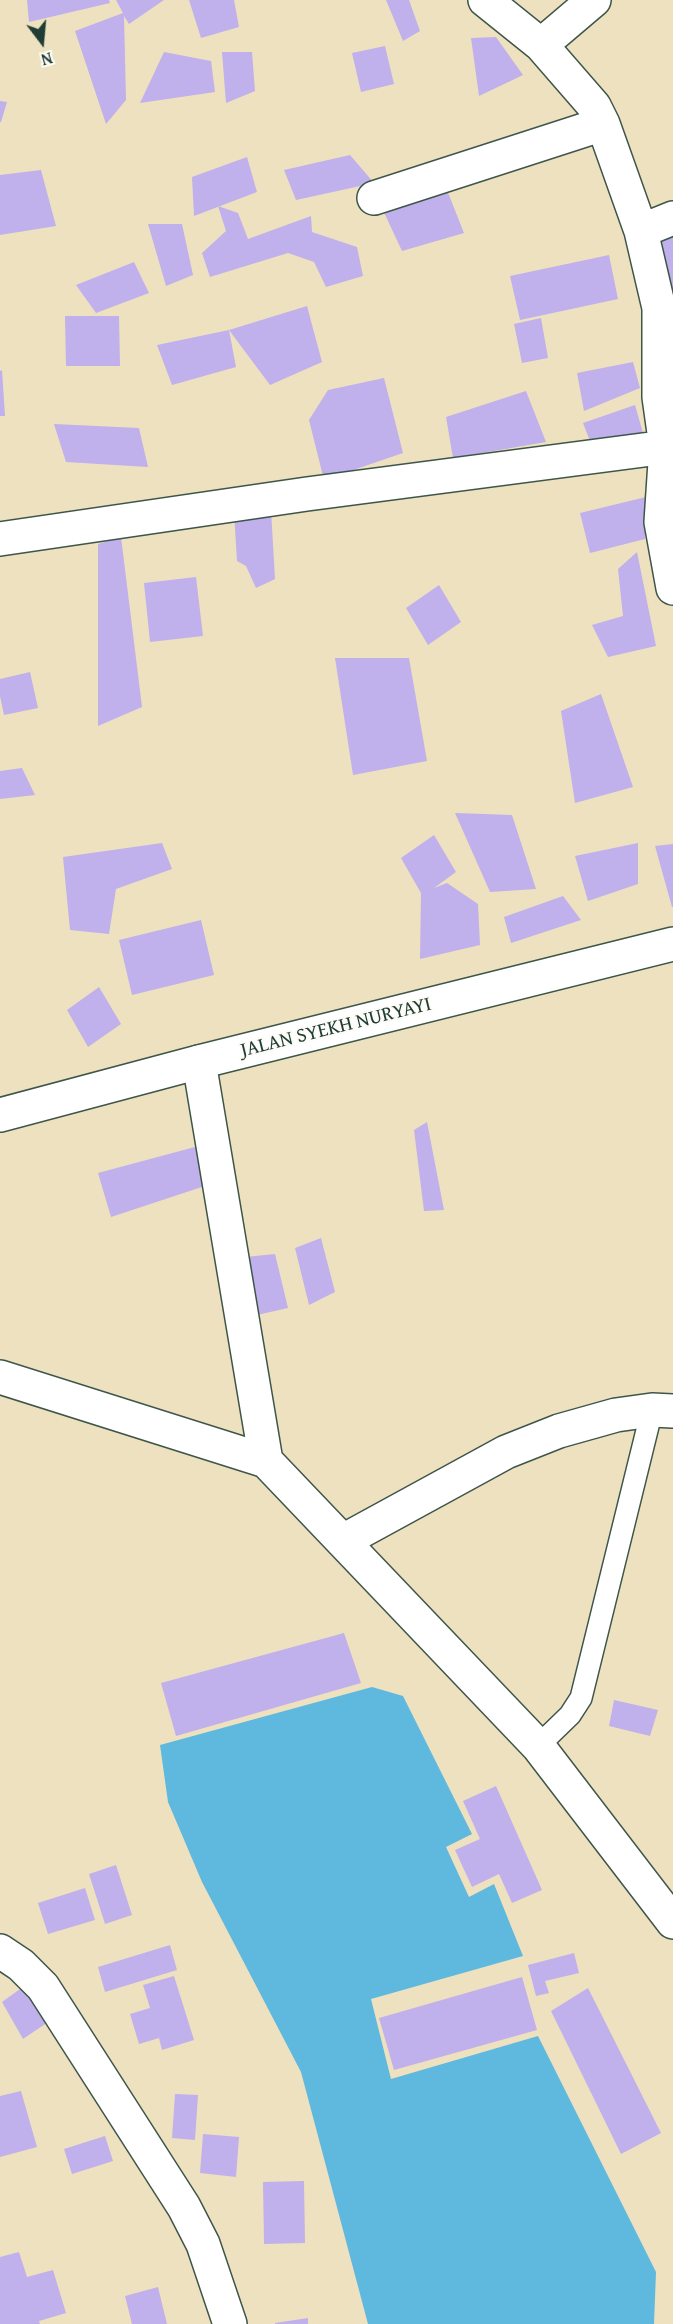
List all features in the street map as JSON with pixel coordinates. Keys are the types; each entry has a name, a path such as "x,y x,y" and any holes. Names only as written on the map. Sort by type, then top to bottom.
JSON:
{"street":[{"path":"485,0 541,45 594,106 603,124 641,231 658,308 666,396 669,447 661,522 673,588"},
{"path":"541,45 594,0"},
{"path":"374,198 603,124"},
{"path":"641,231 673,218"},
{"path":"0,539 308,494 669,447"},
{"name":"JALAN SYEKH NURYAYI","path":"0,1115 199,1062 673,944"},
{"path":"199,1062 266,1461"},
{"path":"0,1377 266,1461 538,1746 673,1922"},
{"path":"343,1541 506,1452 559,1431 605,1418 663,1411"},
{"path":"0,1951 21,1965 43,1987 184,2207 203,2244 230,2324"}],"lane":[{"path":"538,1746 570,1715 581,1698 663,1411"}],"water":[{"path":"372,1687 403,1696 472,1834 446,1847 469,1897 494,1884 523,1956 371,1999 391,2079 538,2036 656,2272 654,2324 368,2324 301,2072 202,1882 168,1802 160,1745"}],"building":[{"path":"27,0 109,0 110,3 29,22"},
{"path":"116,0 164,0 129,24 124,16 126,100 106,124 75,31 123,13"},
{"path":"189,0 234,0 239,27 201,38"},
{"path":"386,0 409,0 420,31 403,41"},
{"path":"496,37 523,75 479,96 471,38"},
{"path":"385,46 394,84 361,92 352,53"},
{"path":"164,52 211,61 215,92 140,103"},
{"path":"222,52 252,52 255,91 226,103"},
{"path":"0,101 7,102 1,122 0,122"},
{"path":"350,155 374,183 296,200 284,170"},
{"path":"247,157 257,192 194,216 192,177"},
{"path":"41,170 56,226 0,235 0,175"},
{"path":"443,180 464,233 402,251 381,206"},
{"path":"218,206 238,213 248,239 311,216 312,232 357,247 363,276 326,287 314,262 288,253 210,277 202,253 226,231"},
{"path":"148,224 182,224 193,275 166,286"},
{"path":"673,231 673,299 650,239"},
{"path":"609,255 618,299 520,320 510,276"},
{"path":"134,262 149,293 96,313 76,285"},
{"path":"307,306 322,362 270,385 229,330"},
{"path":"65,316 119,316 120,366 66,366"},
{"path":"541,318 548,358 522,363 514,324"},
{"path":"229,330 236,367 172,385 157,345"},
{"path":"633,362 640,388 584,411 577,373"},
{"path":"2,370 5,416 0,416 0,371"},
{"path":"384,378 403,453 324,480 309,420 328,390"},
{"path":"526,391 546,442 453,458 446,417"},
{"path":"635,405 643,433 590,441 583,423"},
{"path":"54,424 139,428 148,467 66,462"},
{"path":"646,497 645,539 590,553 580,513"},
{"path":"271,510 275,579 256,588 246,566 237,561 234,512"},
{"path":"121,537 142,707 98,726 98,544"},
{"path":"637,552 656,646 608,657 592,625 623,616 618,569"},
{"path":"196,577 203,636 150,642 144,583"},
{"path":"439,585 461,622 428,645 406,608"},
{"path":"335,658 409,658 427,761 353,775"},
{"path":"30,672 38,708 4,715 0,696 0,679"},
{"path":"601,694 633,787 575,803 561,711"},
{"path":"22,768 35,795 0,799 0,771"},
{"path":"455,813 512,815 536,889 490,892"},
{"path":"434,835 456,872 434,888 447,883 478,904 480,945 420,959 421,893 401,858"},
{"path":"162,843 172,869 116,889 109,934 70,930 63,857"},
{"path":"638,843 638,884 588,901 575,856"},
{"path":"673,844 673,907 672,907 655,846"},
{"path":"563,896 581,920 511,943 504,917"},
{"path":"201,920 214,975 132,995 119,940"},
{"path":"99,987 121,1024 88,1047 67,1010"},
{"path":"427,1122 444,1210 424,1211 414,1130"},
{"path":"206,1144 214,1183 111,1217 98,1173"},
{"path":"321,1238 335,1292 309,1305 295,1248"},
{"path":"275,1254 288,1308 257,1315 245,1257"},
{"path":"344,1633 361,1683 176,1736 161,1683"},
{"path":"614,1700 658,1710 650,1736 609,1726"},
{"path":"496,1786 542,1890 512,1903 499,1874 472,1887 455,1850 480,1839 463,1801"},
{"path":"116,1865 132,1915 105,1924 89,1874"},
{"path":"85,1888 95,1920 48,1934 38,1903"},
{"path":"170,1945 177,1970 105,1992 98,1967"},
{"path":"574,1953 579,1973 545,1981 549,1993 536,1996 528,1965"},
{"path":"174,1976 194,2040 162,2050 159,2038 139,2044 130,2014 150,2008 143,1985"},
{"path":"522,1977 537,2030 394,2070 379,2018"},
{"path":"34,1979 57,2016 23,2039 2,2002"},
{"path":"588,1988 661,2133 621,2154 551,2011"},
{"path":"21,2091 37,2147 0,2157 0,2096"},
{"path":"175,2094 198,2095 195,2140 172,2138"},
{"path":"203,2134 239,2137 236,2177 200,2173"},
{"path":"105,2136 113,2161 72,2174 64,2149"},
{"path":"304,2181 305,2243 264,2244 263,2182"},
{"path":"19,2252 27,2277 53,2270 66,2313 39,2321 40,2324 0,2324 0,2257"},
{"path":"158,2287 167,2324 132,2324 125,2296"},
{"path":"308,2318 308,2324 275,2324 275,2323"}]}
